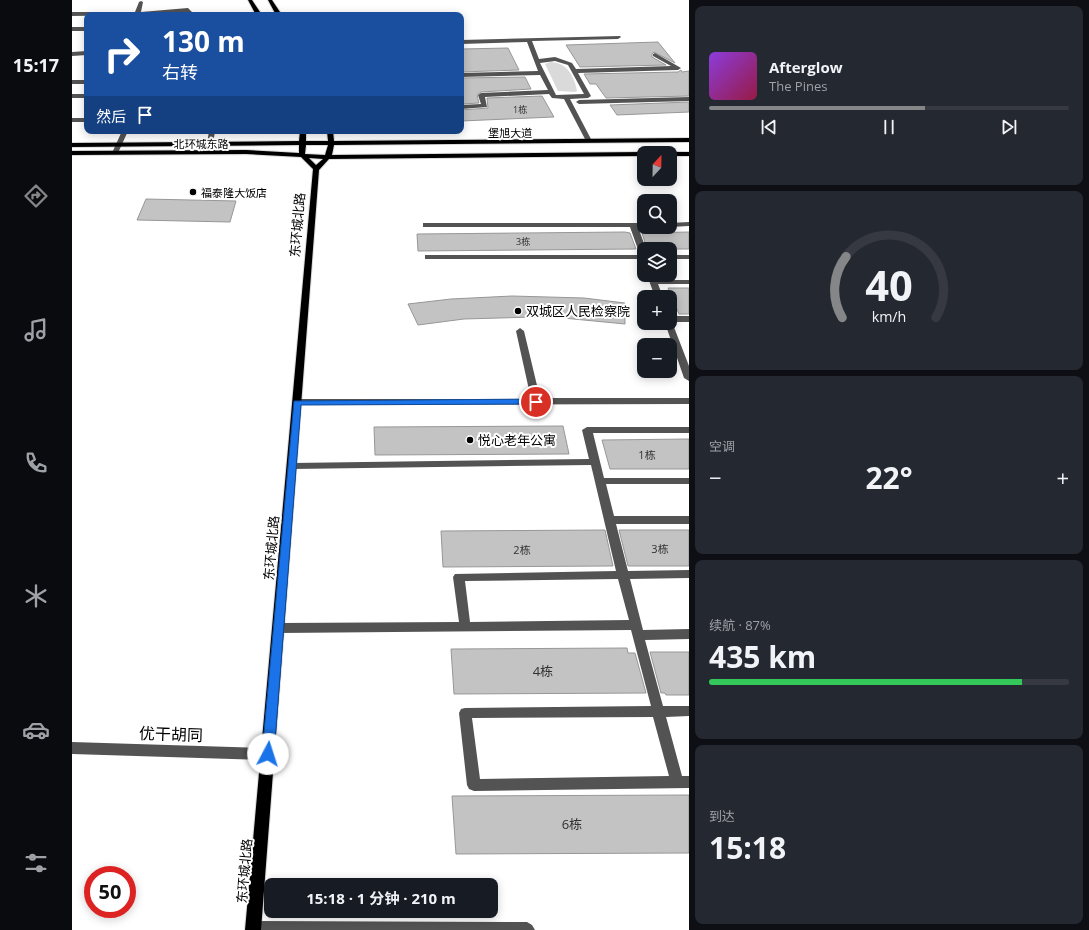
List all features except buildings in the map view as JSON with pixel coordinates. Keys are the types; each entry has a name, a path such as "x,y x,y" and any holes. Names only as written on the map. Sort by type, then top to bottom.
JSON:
{"main road":[{"path":"250,0 258,12"},
{"path":"270,0 278,12"},
{"path":"303,134 302,155 316,169 329,156 331,143 330,134"},
{"name":"堡旭大道","path":"331,143 689,140"},
{"name":"北环城东路","path":"72,145 331,143"},
{"name":"北环城东路","path":"72,153 246,152 329,156"},
{"name":"堡旭大道","path":"329,156 637,154"},
{"path":"677,154 689,154"},
{"name":"东环城北路","path":"253,930 316,169"}],"street":[{"path":"138,12 141,2"},
{"path":"162,12 188,10 190,12"},
{"path":"72,14 84,14"},
{"path":"72,29 84,29"},
{"path":"464,42 618,37"},
{"path":"529,40 542,73 554,97 568,100 689,99"},
{"path":"72,54 84,53"},
{"path":"574,71 678,68 655,55"},
{"path":"538,63 539,61 555,59 570,64 588,96 568,100"},
{"path":"464,75 542,73"},
{"path":"72,82 84,82"},
{"path":"464,107 485,106 481,95 551,92"},
{"path":"72,96 84,96"},
{"path":"568,100 589,141"},
{"path":"72,120 84,120"},
{"path":"115,153 124,134"},
{"path":"210,144 212,134"},
{"path":"677,225 689,224"},
{"path":"426,225 637,225"},
{"path":"633,225 639,242"},
{"path":"428,257 637,256"},
{"path":"677,257 689,257"},
{"path":"677,281 689,282"},
{"path":"677,319 689,319"},
{"path":"672,330 689,378"},
{"path":"520,331 536,402"},
{"path":"679,350 689,350"},
{"path":"297,402 689,401"},
{"path":"689,430 587,430 636,630 658,711 683,782 474,785 465,713 658,711 689,711"},
{"path":"292,466 594,462"},
{"path":"599,481 689,481"},
{"path":"609,520 689,520"},
{"path":"465,626 459,577 689,574"},
{"path":"279,628 465,626 636,630 689,634"},
{"name":"优干胡同","path":"72,748 268,754"},
{"path":"253,930 527,930"}],"shaded area":[{"path":"550,62 561,64 569,71 574,80 577,91 558,91 545,64"}],"place":[{"name":"福泰隆大饭店","path":"193,192"},
{"name":"双城区人民检察院","path":"518,311"},
{"name":"悦心老年公寓","path":"470,440"}],"route":[{"path":"268,754 297,402 536,402"}]}
